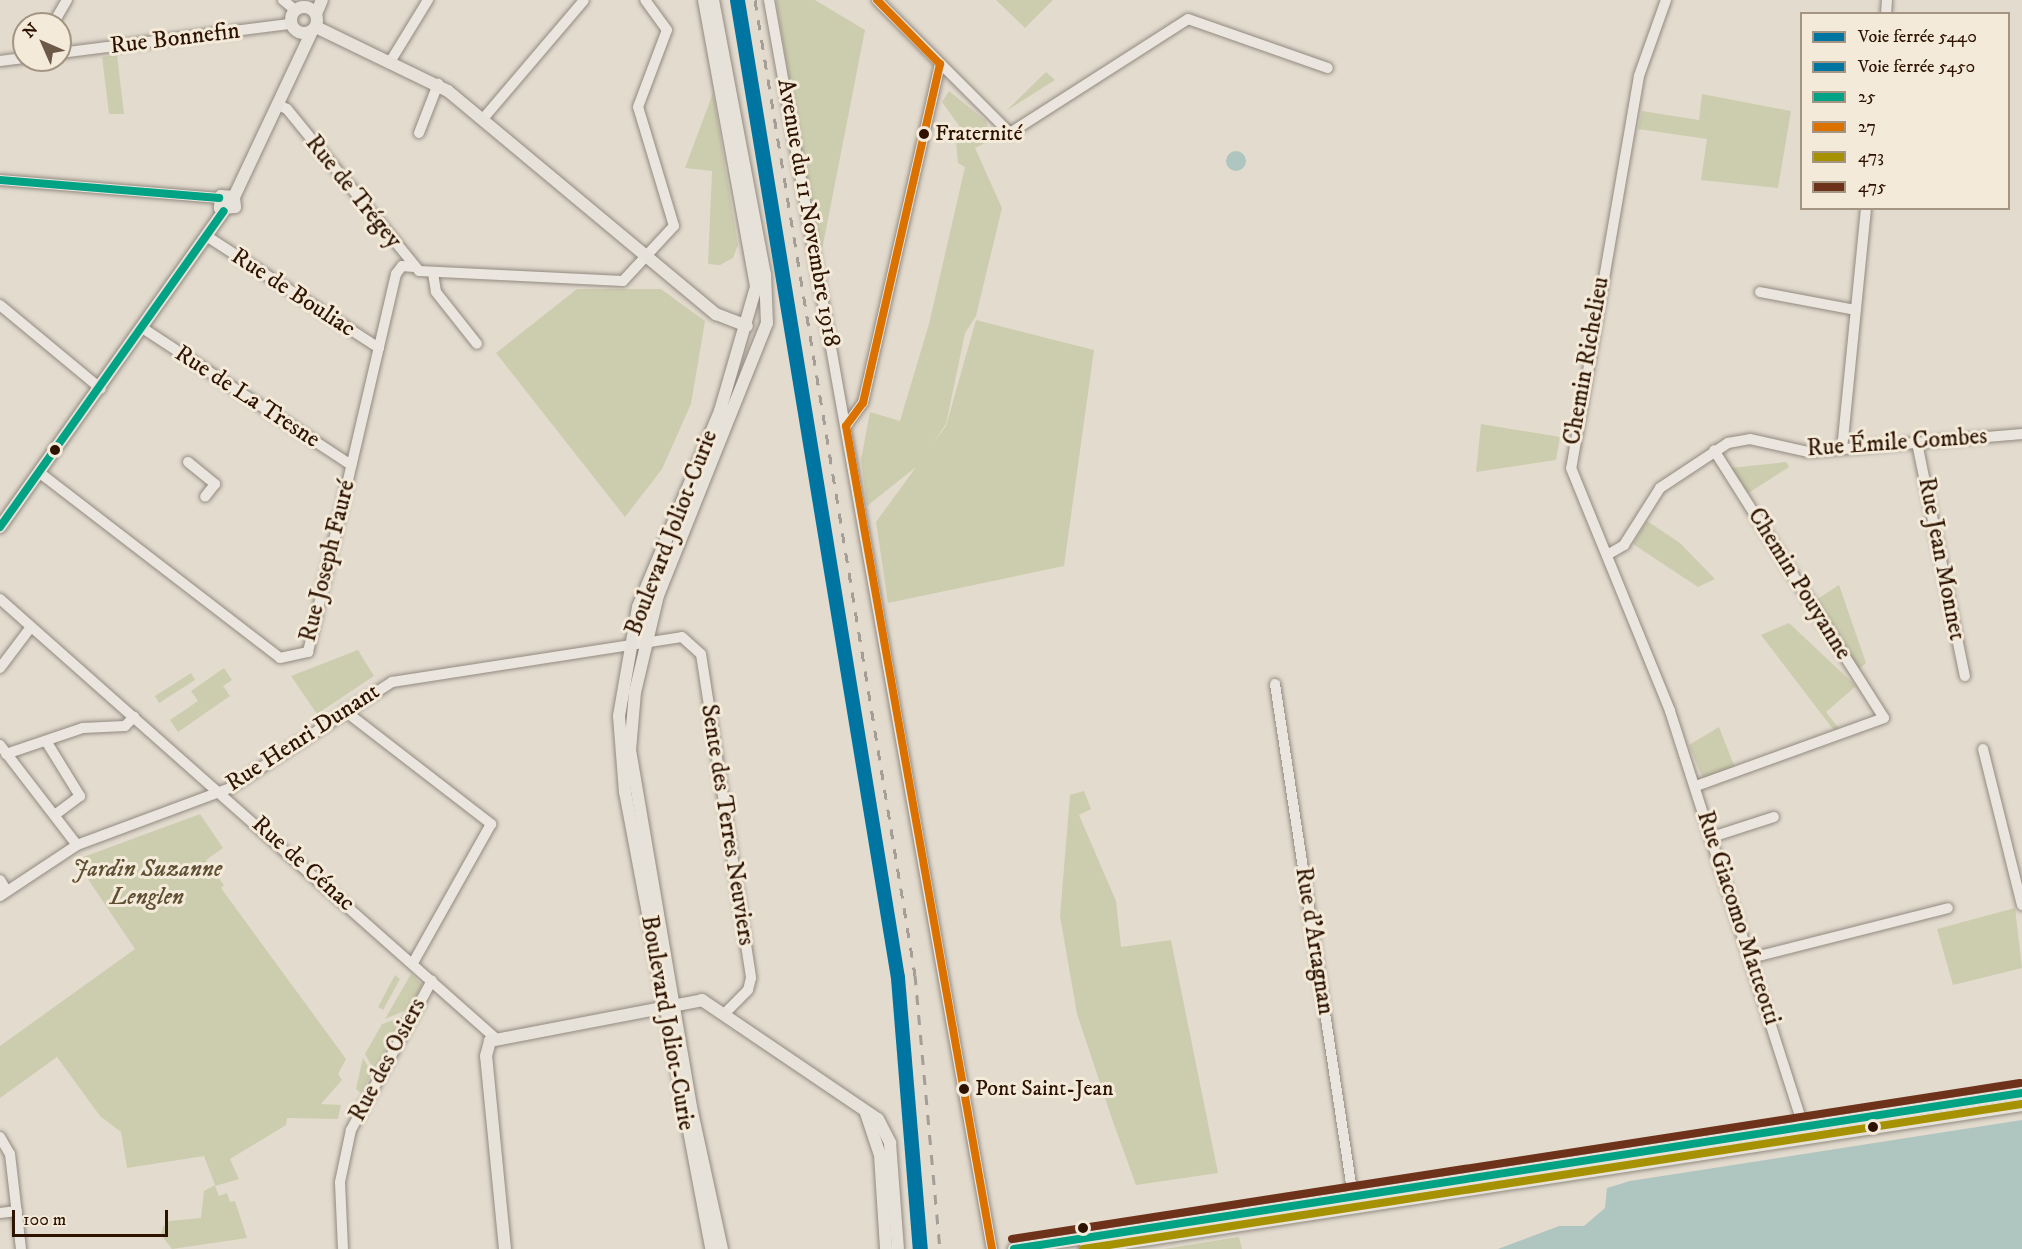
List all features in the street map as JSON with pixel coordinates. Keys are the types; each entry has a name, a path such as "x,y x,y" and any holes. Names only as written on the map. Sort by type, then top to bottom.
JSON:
{"main road":[{"path":"0,527 144,329 224,211 235,207 234,197 315,24 322,0"},
{"name":"Boulevard Joliot-Curie","path":"704,0 756,276 747,326 720,411 655,567 628,645 620,694 620,757 716,1248"},
{"name":"Boulevard Joliot-Curie","path":"669,1006 630,750 645,643 673,550 728,416 760,348 768,302 713,0"},
{"path":"303,6 315,24 438,84 716,314 747,326 745,357 728,416"},
{"path":"299,54 294,28 303,6"},
{"path":"294,28 315,24"},
{"path":"224,211 219,198 234,197"},
{"path":"505,1249 486,1056 494,1037 702,1000 726,1012 878,1119 890,1143 898,1249"},
{"path":"1014,1249 1354,1202 1806,1132 2022,1093"},
{"path":"1806,1132 2022,1105"},
{"path":"863,1109 878,1138 886,1249"},
{"path":"1085,1249 1354,1202"}],"street":[{"path":"284,0 303,6"},
{"path":"390,62 428,0"},
{"path":"482,120 584,0"},
{"name":"Rue de Trégey","path":"277,104 287,109 414,267 433,273 623,280 648,257 674,223 638,107 666,30 645,0"},
{"name":"Avenue du 11 Novembre 1918","path":"769,0 992,1249"},
{"path":"877,0 1010,133 1188,19 1328,68"},
{"name":"Chemin Richelieu","path":"1666,0 1640,76 1570,446 1571,468 1670,711"},
{"name":"Rue Bonnefin","path":"72,52 294,28"},
{"path":"846,426 863,403 940,64"},
{"path":"419,133 438,84"},
{"path":"0,180 219,198"},
{"path":"1842,449 1866,210"},
{"name":"Rue de Bouliac","path":"208,237 378,348"},
{"name":"Rue Joseph Fauré","path":"40,473 280,658 308,652 396,274 402,266 414,267"},
{"path":"433,273 436,292 477,344"},
{"path":"1760,292 1855,310"},
{"path":"0,304 101,389"},
{"name":"Rue de La Tresne","path":"144,329 351,465"},
{"name":"Rue Émile Combes","path":"1607,555 1624,545 1660,488 1714,450 1750,439 1808,452 2022,434"},
{"name":"Rue Jean Monnet","path":"1917,443 1965,676"},
{"name":"Chemin Pouyanne","path":"1696,786 1884,718 1714,450"},
{"path":"188,462 215,484 205,497"},
{"path":"645,643 643,625 655,567"},
{"name":"Rue de Cénac","path":"0,599 221,792 494,1037"},
{"path":"0,668 31,627"},
{"name":"Rue Henri Dunant","path":"3,893 78,844 221,792 392,682 682,637"},
{"name":"Sente des Terres Neuviers","path":"682,637 701,654 751,978 748,990 726,1012"},
{"name":"Rue d'Artagnan","path":"1275,684 1354,1202"},
{"path":"345,711 491,824 413,963"},
{"name":"Rue Giacomo Matteotti","path":"1670,711 1806,1132"},
{"path":"78,844 3,750 46,741 83,728 125,726 134,717"},
{"path":"46,741 80,796 56,814"},
{"path":"1983,749 2022,905"},
{"path":"1712,837 1774,817"},
{"path":"0,880 3,893"},
{"path":"1751,958 1948,909"},
{"name":"Rue des Osiers","path":"343,1249 340,1182 351,1130 432,980"},
{"path":"0,1137 10,1154 21,1249"},
{"path":"0,1213 17,1210"}],"green space":[{"path":"776,0 815,0 865,30 820,260"},
{"path":"996,0 1053,0 1025,28"},
{"path":"117,55 124,114 109,114 102,57"},
{"path":"1046,72 1055,80 1006,111"},
{"path":"949,91 986,121 991,140 975,148 1002,208 976,316 965,333 946,424 933,443 946,426 976,320 1094,350 1064,566 888,603 876,522 916,467 867,506 861,460 870,412 900,421 929,324 965,167 958,163 956,140 965,134 942,102"},
{"path":"713,93 738,245 733,258 720,265 708,264 712,171 685,168"},
{"path":"1702,94 1791,111 1778,188 1701,180 1707,139 1638,129 1642,111 1699,120"},
{"path":"577,289 661,289 705,321 691,404 662,469 625,517 496,353"},
{"path":"1481,424 1560,437 1556,460 1476,472"},
{"path":"1786,462 1789,467 1747,494 1730,468"},
{"path":"1647,521 1680,543 1715,579 1698,587 1633,544"},
{"path":"1839,585 1866,663 1859,669 1816,600"},
{"path":"1789,623 1856,686 1826,712 1841,731 1836,733 1761,635"},
{"path":"358,650 374,676 317,714 291,676"},
{"path":"224,668 232,680 223,686 230,696 178,732 170,720 198,701 191,691"},
{"path":"191,673 195,680 159,703 155,696"},
{"path":"1719,727 1735,768 1703,779 1689,745"},
{"path":"1084,791 1091,809 1079,815 1116,901 1121,947 1171,940 1218,1173 1136,1185 1112,1119 1077,1014 1060,916 1070,795"},
{"name":"Jardin Suzanne Lenglen","path":"200,814 223,848 206,860 224,885 221,888 346,1059 338,1074 342,1080 321,1104 341,1105 338,1119 287,1118 286,1125 230,1159 239,1179 215,1186 219,1196 227,1193 230,1202 235,1201 247,1238 172,1249 161,1235 163,1227 169,1221 201,1218 204,1191 215,1185 204,1156 127,1168 121,1132 100,1116 57,1057 0,1098 0,1046 135,949 75,860"},
{"path":"2015,908 2022,968 1953,985 1937,929"},
{"path":"411,974 422,985 409,1009 385,1019"},
{"path":"395,975 400,979 383,1010 378,1007"},
{"path":"405,1016 374,1070 365,1054 382,1024"},
{"path":"363,1058 372,1073 361,1093 356,1089"},
{"path":"1239,1237 1242,1249 1164,1249"}],"water":[{"path":"1232,151 1240,151 1246,157 1246,165 1240,171 1232,171 1226,165 1226,157"},
{"path":"2022,1120 2022,1249 1498,1249 1559,1226 1584,1226 1605,1208 1607,1188 1630,1181"}],"railway":[{"path":"755,0 915,975 940,1249"}],"rail line":[{"name":"5440","path":"734,0 895,978 917,1249"},
{"name":"5450","path":"740,0 900,977 923,1249"}],"transit line":[{"name":"27","path":"877,0 940,64"},
{"name":"27","path":"846,426 863,403 940,64"},
{"name":"25","path":"0,180 219,198"},
{"name":"25","path":"0,527 224,211"},
{"name":"27","path":"846,426 992,1249"},
{"name":"475","path":"1012,1239 2020,1083"},
{"name":"25","path":"1014,1249 2022,1093"},
{"name":"473","path":"1083,1249 2022,1104"}],"place":[{"name":"Fraternité","path":"924,134"},
{"name":"Pont Saint-Jean","path":"964,1089"}]}
